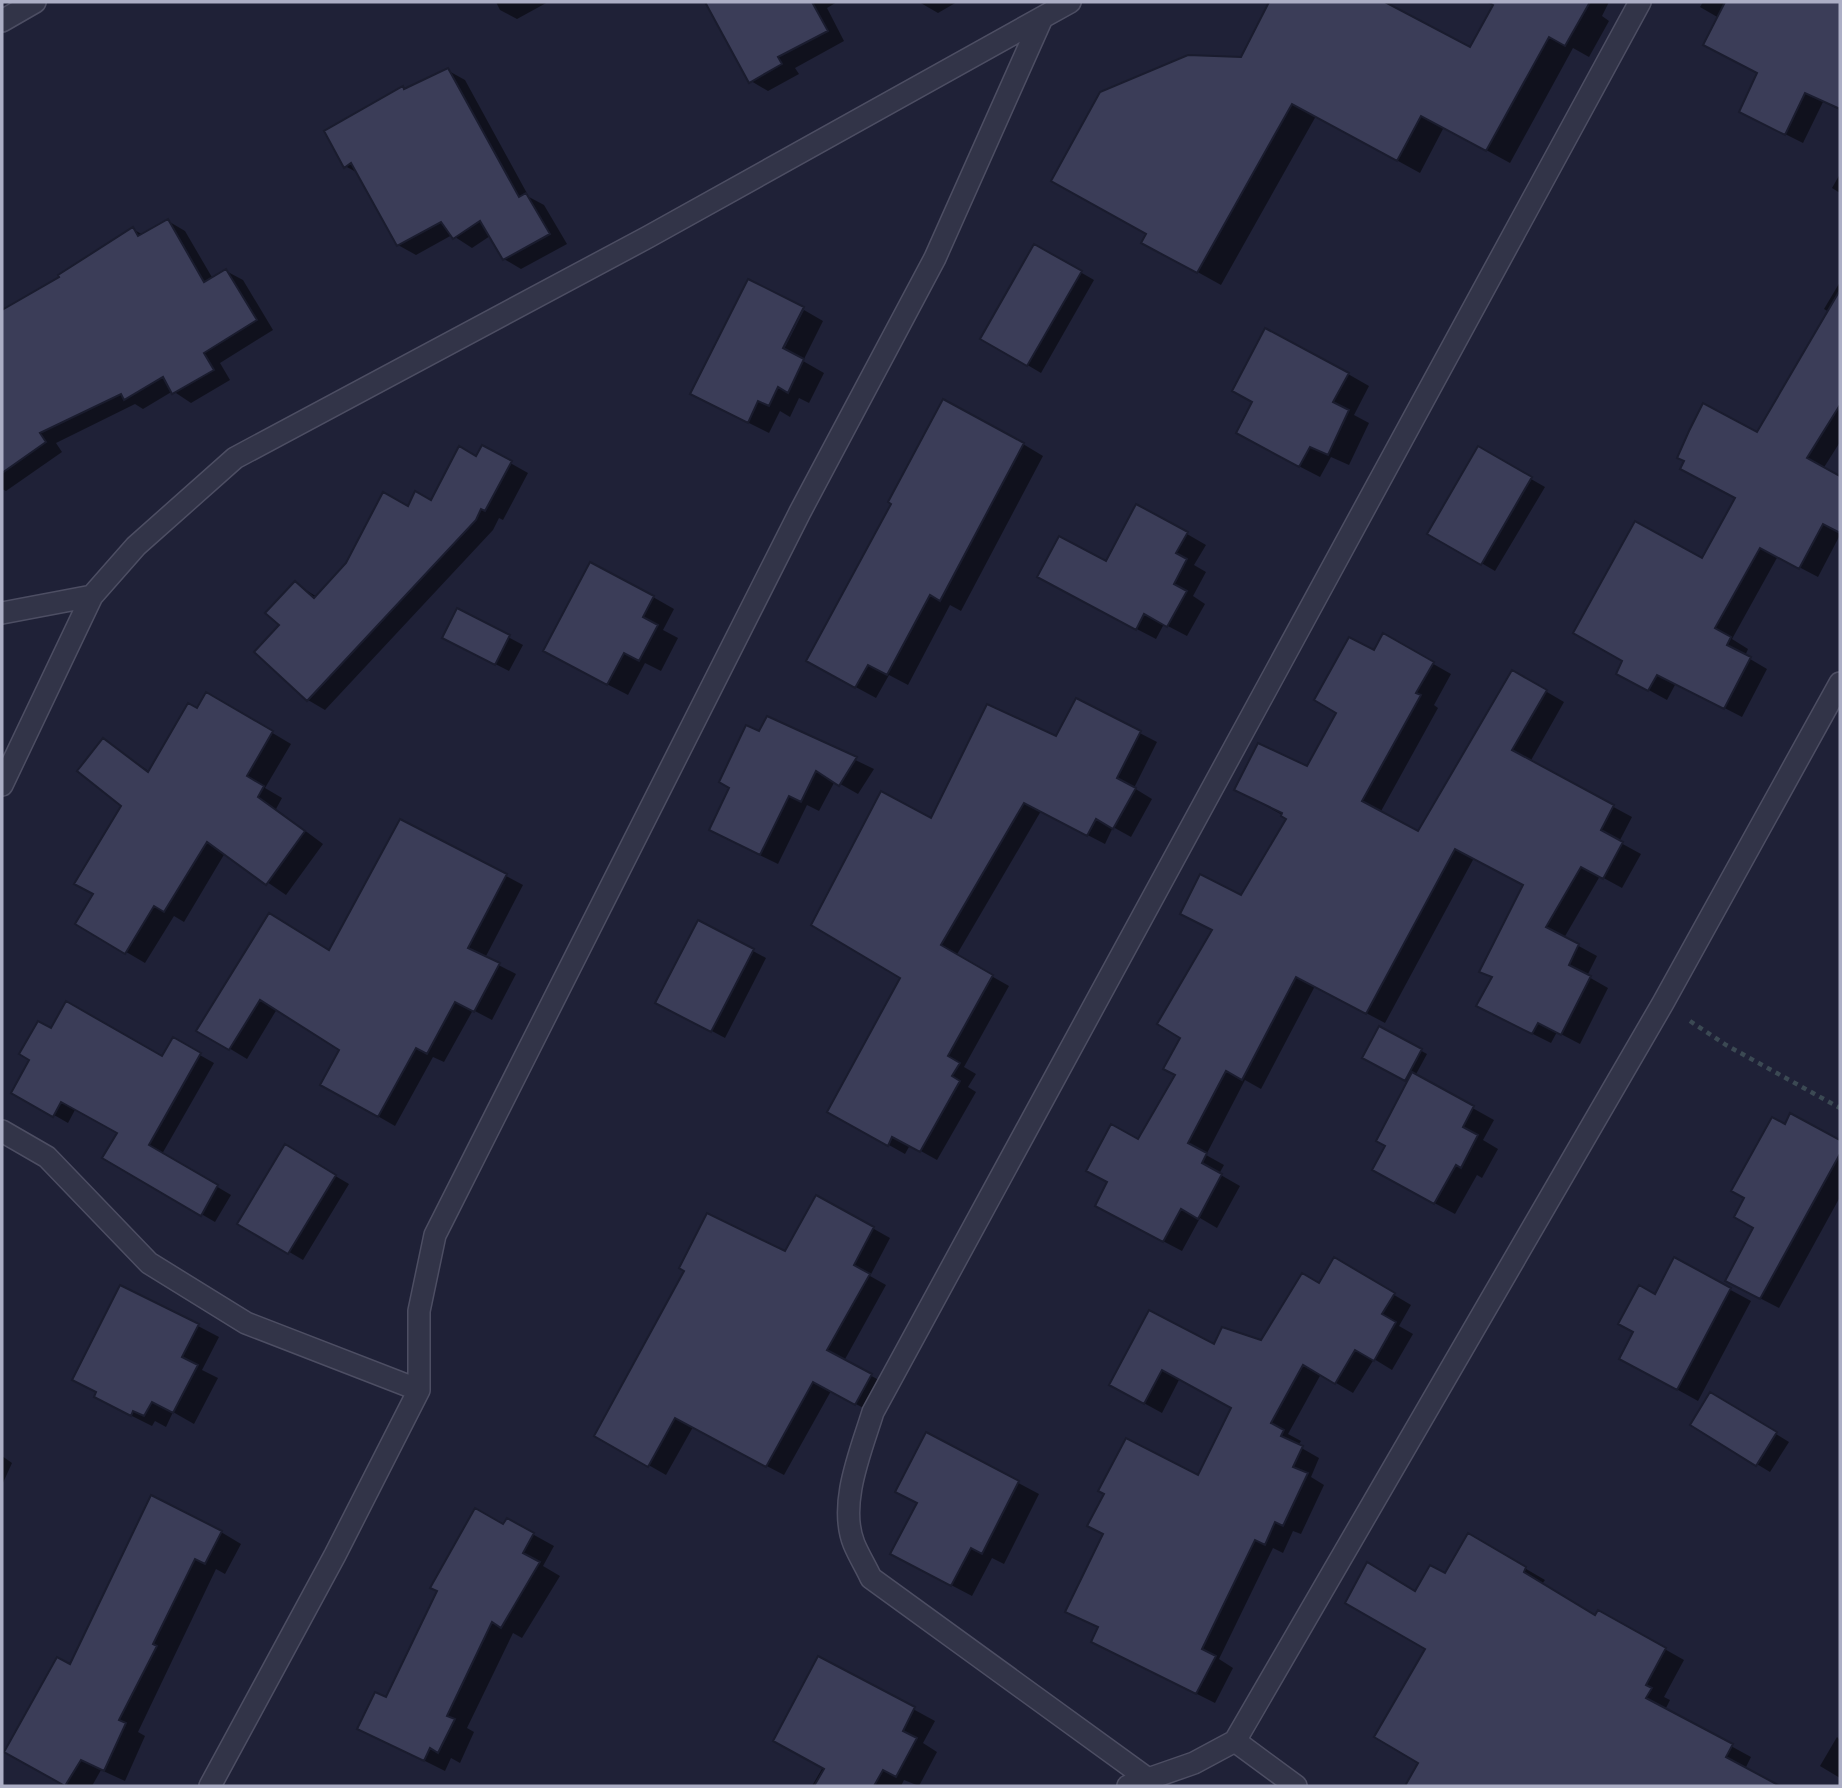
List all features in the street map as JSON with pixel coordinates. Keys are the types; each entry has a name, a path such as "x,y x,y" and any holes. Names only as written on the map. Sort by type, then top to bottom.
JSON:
{"street":[{"path":"2,21 35,2"},
{"path":"2,785 92,596 136,547 235,458 648,237 1070,2"},
{"path":"1640,2 873,1412 858,1461 849,1512 853,1542 871,1578 1138,1782 1194,1763 1235,1741 1663,1003 1840,683"},
{"path":"210,1786 335,1555 419,1390 419,1311 435,1235 800,512 935,258 1042,18"},
{"path":"2,613 92,596"},
{"path":"2,1132 47,1157 149,1263 246,1323 419,1390"},
{"path":"1235,1741 1296,1786"}],"path":[{"path":"1663,1003 1726,1045 1840,1108"}],"building":[{"path":"705,2 812,2 828,31 778,57 782,64 749,83"},
{"path":"1269,2 1385,2 1470,47 1493,5 1488,2 1590,2 1565,46 1549,37 1486,151 1421,116 1397,161 1292,104 1197,273 1141,243 1146,234 1051,181 1100,92 1188,55 1241,57"},
{"path":"1725,2 1840,2 1840,109 1805,93 1785,135 1739,112 1757,73 1703,45"},
{"path":"448,68 519,197 526,193 550,234 503,260 480,221 453,239 441,222 397,246 351,163 344,168 324,131 403,86 404,89"},
{"path":"168,219 204,282 226,269 257,320 204,353 214,370 172,394 163,377 124,400 121,394 40,433 46,442 2,473 2,310 59,277 58,275 133,227 138,236"},
{"path":"1034,244 1082,271 1027,366 980,339"},
{"path":"748,279 804,307 783,348 804,359 788,393 778,387 769,406 758,401 748,423 690,394"},
{"path":"1840,290 1840,405 1807,458 1840,476 1840,533 1823,524 1799,569 1760,548 1715,628 1731,637 1727,645 1751,657 1724,709 1657,675 1648,691 1616,674 1622,661 1573,633 1635,521 1702,558 1735,498 1680,469 1684,461 1677,458 1703,403 1757,432"},
{"path":"1265,328 1349,373 1333,402 1349,410 1328,455 1310,447 1299,467 1236,433 1252,402 1232,391"},
{"path":"943,399 1024,443 940,601 930,595 887,675 868,665 855,688 806,661 891,504 888,502"},
{"path":"482,445 512,461 485,511 481,509 476,520 307,701 254,652 279,625 265,613 295,581 314,598 346,563 383,492 408,506 415,491 431,500 459,446 476,456"},
{"path":"1478,446 1532,477 1481,565 1427,534"},
{"path":"1136,504 1188,532 1176,553 1187,559 1174,584 1187,591 1167,627 1144,614 1136,630 1037,577 1059,536 1106,561"},
{"path":"590,562 654,596 643,617 658,625 639,661 624,653 607,685 543,651"},
{"path":"457,608 510,635 495,665 442,638"},
{"path":"1383,633 1434,662 1416,693 1421,695 1362,801 1418,831 1512,670 1547,690 1512,750 1614,805 1601,830 1623,842 1603,879 1581,867 1546,927 1579,944 1569,965 1591,976 1561,1035 1538,1023 1532,1034 1476,1006 1492,977 1479,972 1523,885 1455,849 1366,1014 1296,977 1242,1080 1226,1071 1188,1143 1207,1153 1202,1163 1222,1174 1198,1219 1181,1209 1163,1242 1095,1206 1107,1182 1086,1171 1111,1124 1138,1139 1175,1075 1163,1069 1180,1038 1157,1024 1212,930 1180,914 1200,874 1241,895 1286,819 1281,816 1282,813 1234,790 1258,743 1307,766 1336,713 1314,700 1349,637 1374,650"},
{"path":"206,692 273,731 247,776 264,786 258,797 305,831 266,885 207,842 164,912 154,906 125,954 75,924 93,894 74,884 121,806 77,771 103,738 148,772 188,703 197,708"},
{"path":"1076,698 1141,731 1117,778 1136,788 1113,829 1096,819 1087,836 1024,803 941,945 993,975 948,1056 960,1063 952,1076 960,1081 920,1152 892,1137 888,1146 827,1112 900,978 811,925 881,791 931,818 987,704 1056,736"},
{"path":"767,716 857,757 839,786 816,771 801,802 789,796 760,855 709,830 729,788 719,782 746,725 759,731"},
{"path":"400,819 507,874 468,948 500,963 474,1012 455,1002 427,1054 416,1048 378,1117 320,1085 339,1050 260,1000 229,1050 196,1031 269,913 329,950"},
{"path":"698,920 754,949 711,1032 655,1003"},
{"path":"66,1001 162,1056 173,1037 201,1053 149,1145 218,1185 201,1216 102,1158 117,1133 61,1102 53,1117 11,1093 29,1060 19,1054 38,1021 51,1028"},
{"path":"1379,1026 1422,1049 1405,1081 1362,1058"},
{"path":"1412,1072 1474,1106 1463,1127 1478,1135 1461,1168 1456,1165 1434,1204 1372,1170 1385,1146 1376,1141"},
{"path":"1790,1113 1840,1140 1840,1154 1760,1299 1725,1281 1753,1228 1734,1217 1744,1198 1731,1191 1772,1117 1785,1124"},
{"path":"285,1144 336,1175 288,1254 237,1224"},
{"path":"816,1195 874,1227 854,1265 870,1274 827,1350 872,1374 855,1405 813,1382 766,1467 675,1418 648,1467 594,1436 684,1271 679,1268 707,1213 785,1251"},
{"path":"1334,1257 1395,1293 1382,1314 1396,1322 1374,1361 1355,1350 1335,1384 1303,1365 1271,1423 1284,1430 1281,1436 1303,1446 1293,1467 1308,1473 1283,1526 1275,1522 1265,1545 1255,1540 1202,1649 1216,1656 1196,1694 1091,1642 1098,1627 1065,1612 1103,1534 1087,1526 1104,1494 1098,1491 1126,1438 1198,1475 1231,1408 1162,1370 1144,1404 1109,1385 1149,1310 1214,1344 1222,1327 1261,1340 1302,1273 1319,1283"},
{"path":"1674,1257 1731,1288 1677,1390 1619,1359 1633,1332 1618,1324 1639,1285 1655,1294"},
{"path":"120,1285 199,1324 182,1357 198,1365 173,1413 152,1402 144,1416 133,1411 131,1416 94,1397 96,1392 72,1380"},
{"path":"1710,1392 1777,1432 1756,1466 1690,1425"},
{"path":"926,1432 1019,1481 982,1554 971,1548 951,1586 890,1554 917,1503 895,1492"},
{"path":"151,1495 222,1531 205,1564 195,1559 153,1644 157,1646 119,1720 126,1723 104,1771 81,1760 65,1786 4,1752 57,1657 70,1664"},
{"path":"475,1508 503,1524 507,1518 534,1533 523,1553 540,1562 501,1628 492,1622 447,1716 455,1719 438,1753 430,1748 424,1761 357,1729 375,1692 386,1697 437,1591 430,1588"},
{"path":"1468,1533 1526,1567 1524,1572 1595,1615 1598,1610 1666,1648 1646,1685 1652,1688 1646,1698 1733,1744 1726,1757 1780,1786 1405,1786 1418,1763 1374,1737 1425,1649 1345,1603 1367,1562 1415,1591 1430,1565 1445,1573"},
{"path":"818,1656 915,1707 903,1731 917,1738 896,1777 883,1770 874,1786 814,1786 824,1769 773,1741"}]}
